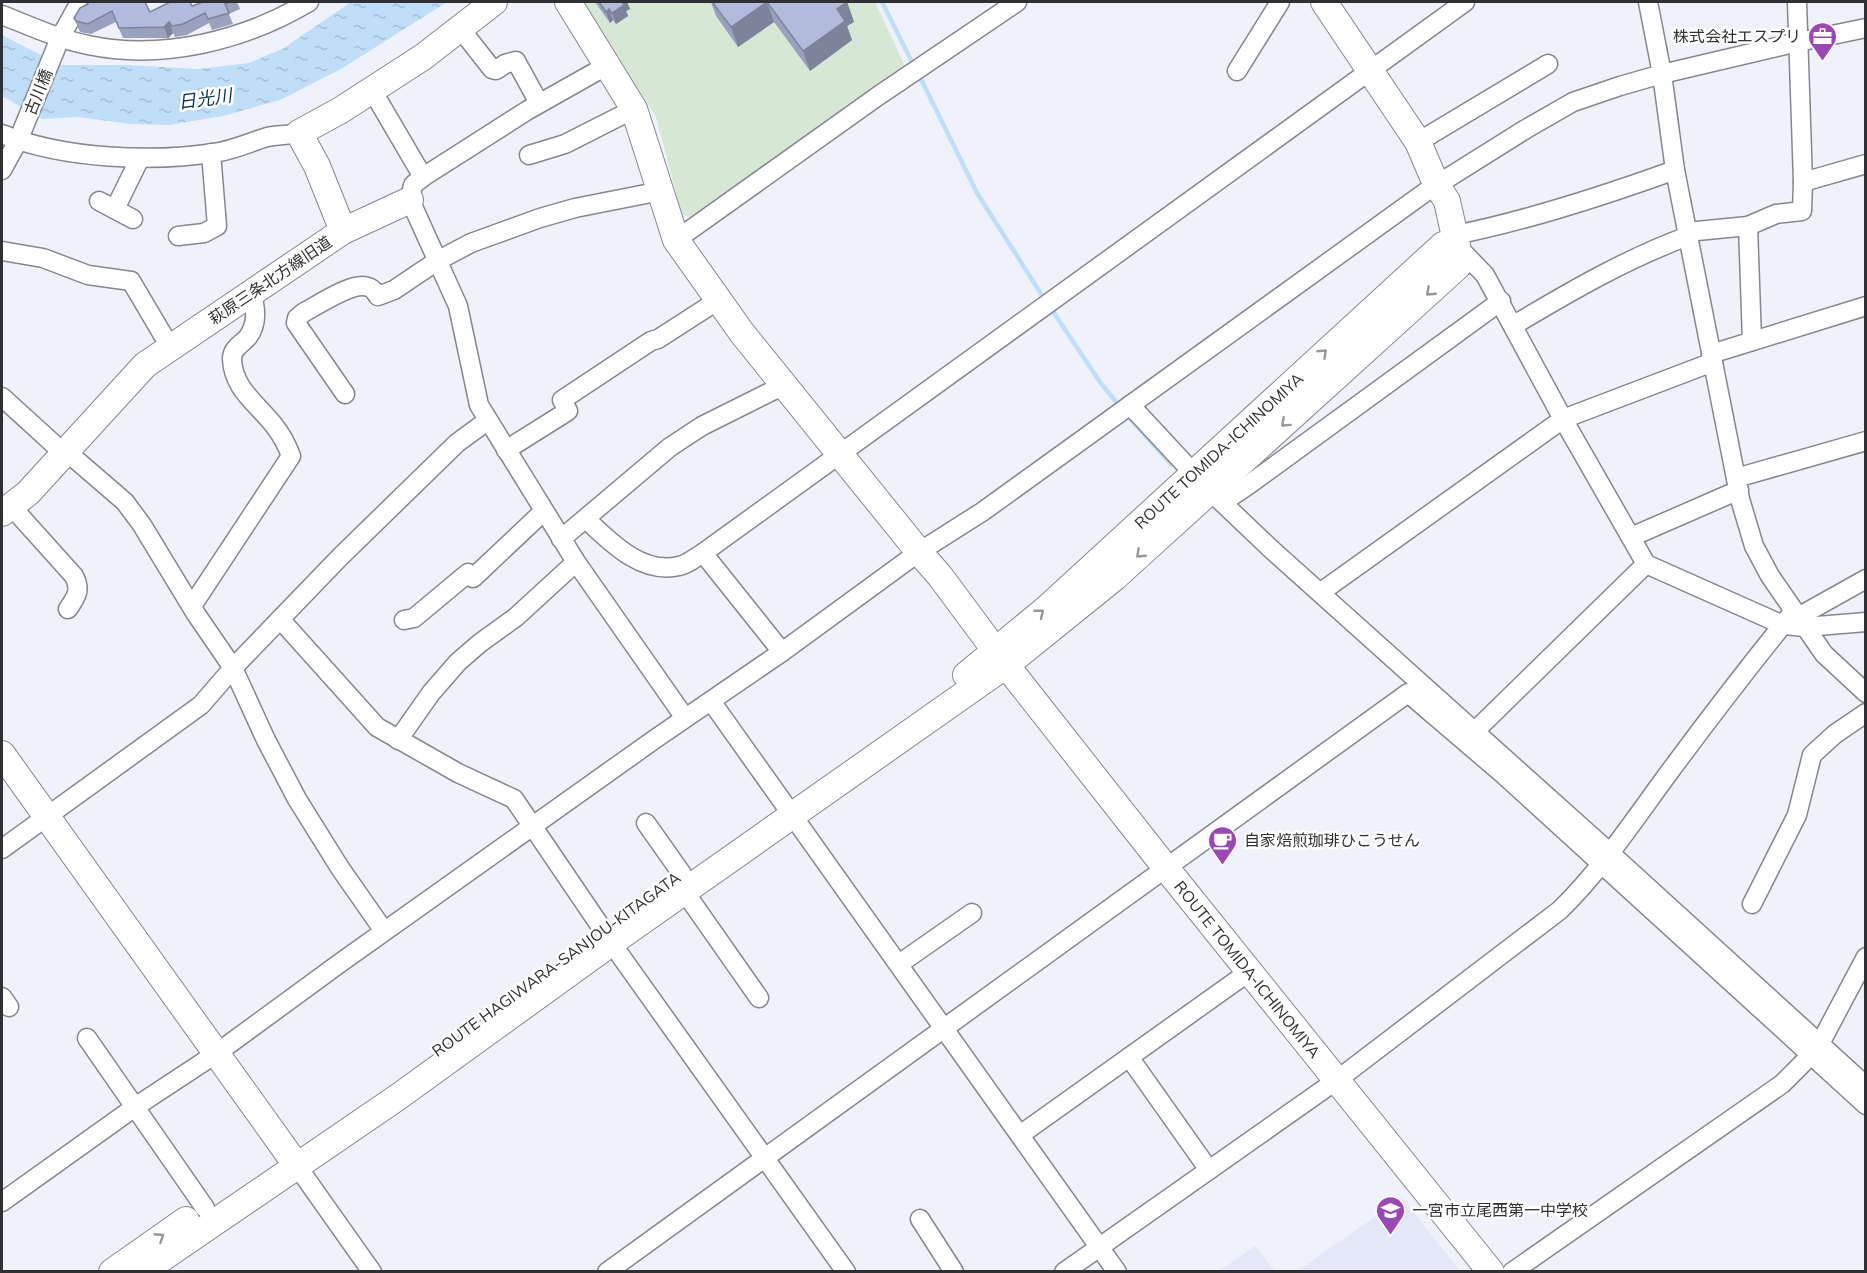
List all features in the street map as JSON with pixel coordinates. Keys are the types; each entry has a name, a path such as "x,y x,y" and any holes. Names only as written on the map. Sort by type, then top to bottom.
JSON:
{"main road":[{"path":"299,133 423,57 494,2"},
{"path":"568,2 634,109 662,190 676,240 717,301 940,576 1000,657"},
{"name":"ROUTE TOMIDA-ICHINOMIYA","path":"1324,2 1418,142 1447,201 1456,240 1458,266 1209,488 1114,578 1000,657 1166,868 1491,1272"},
{"name":"萩原三条北方線旧道","path":"6,509 28,493 145,365 343,231 317,166 299,133"},
{"path":"343,231 410,200"},
{"name":"ROUTE HAGIWARA-SANJOU-KITAGATA","path":"112,1272 152,1242 206,1208 398,1097 607,936 1000,657"},
{"path":"2,754 292,1159"},
{"name":"ROUTE HAGIWARA-SANJOU-KITAGATA","path":"142,1272 292,1159"}],"street":[{"name":"古川橋","path":"2,170 10,137 80,2"},
{"path":"2,15 59,40 127,50 160,51 260,27 286,8 309,2"},
{"path":"676,240 906,77 1017,2"},
{"path":"1237,71 1280,2"},
{"path":"586,519 627,555 665,568 681,566 703,553 1465,2"},
{"path":"1648,2 1662,74 1675,170 1687,234 1737,484 1754,546 1795,620 1824,654 1866,693"},
{"path":"1514,325 1581,285 1687,234 1748,225 1776,214 1802,211 1797,2"},
{"path":"459,27 492,69 496,70 516,61 539,103"},
{"path":"2,1202 135,1107 217,1053 384,931 782,652 919,552 982,512 1437,184 1573,102 1662,74 1866,28"},
{"path":"1418,142 1548,64"},
{"path":"606,66 539,103 423,177 413,185 410,200 458,306 479,405 487,421 576,562 685,718"},
{"path":"372,90 423,177"},
{"path":"529,155 565,144 634,109"},
{"path":"10,137 51,149 159,158 211,153 269,137 299,133"},
{"path":"178,236 204,233 216,226 211,153"},
{"path":"133,219 107,205 140,158"},
{"path":"1803,182 1866,164"},
{"path":"1675,170 1632,186 1456,240 1485,275 1501,301 1563,419 1646,564 1795,620 1866,622"},
{"path":"345,394 296,323 297,318 348,289 366,286 378,296 394,290 437,261 471,243 540,218 575,208 662,190"},
{"path":"1748,225 1752,341"},
{"path":"2,251 43,258 88,275 131,281 170,348"},
{"path":"192,606 291,456 285,441 273,424 240,388 234,369 232,357 234,350 249,336 255,320 255,306 251,292"},
{"path":"506,450 568,411 562,400 651,341 658,339 717,301"},
{"path":"1209,488 1247,486 1501,301"},
{"path":"1321,592 1563,419 1752,341 1866,306"},
{"path":"561,539 670,447 702,426 784,385"},
{"path":"2,396 58,448 67,452 125,502 233,668 266,740 297,799 340,868 384,931"},
{"path":"1125,408 1271,549 1475,731 1605,858 1815,1048 1866,1086"},
{"path":"2,849 201,705 280,619 457,443 487,421"},
{"path":"1631,537 1737,484 1866,441"},
{"path":"6,509 74,576 79,585 79,593 68,609"},
{"path":"404,620 414,618 468,573 473,578 544,511"},
{"path":"703,553 782,652"},
{"path":"398,740 431,693 458,662 516,617 576,562"},
{"path":"1475,731 1646,564"},
{"path":"1064,1272 1337,1080 1560,910 1605,858 1722,700 1795,620 1866,579"},
{"path":"280,619 377,727 458,773 514,800 607,936 846,1272"},
{"path":"607,1272 1408,693 1605,858"},
{"path":"711,701 1117,1272"},
{"path":"1752,904 1797,815 1812,755 1835,734 1866,713"},
{"path":"646,823 759,998"},
{"path":"899,964 972,912"},
{"path":"1512,1272 1782,1084 1815,1048 1866,957"},
{"path":"1020,1135 1250,971"},
{"path":"87,1038 206,1208"},
{"path":"1815,1048 1866,1105"},
{"path":"1129,1057 1209,1170"},
{"path":"292,1159 372,1272"},
{"path":"920,1219 954,1272"}],"shaded area":[{"name":"一宮市立尾西第一中学校","path":"1402,1198 1460,1271 1297,1271"},
{"path":"1255,1246 1275,1271 1219,1271"}],"green space":[{"path":"584,2 875,2 905,66 690,217 682,215 656,117"}],"water":[{"name":"日光川","path":"351,2 447,2 341,69 280,100 223,116 169,125 131,124 77,117 42,119 2,96 2,35 60,65 127,65 198,69 249,63 284,48"}],"building":[{"path":"86,2 145,2 150,12 170,2 190,2 192,6 203,2 230,2 225,4 229,13 208,19 205,13 183,24 172,26 169,22 164,27 119,28 112,11 88,24 76,21 74,18 80,8 88,4"},
{"path":"599,2 622,2 624,5 612,13 609,9 606,12"},
{"path":"712,2 767,2 731,27"},
{"path":"767,2 847,2 837,9 845,21 803,51"}],"waterway":[{"path":"882,2 915,68"},
{"path":"919,75 977,193 1045,300"},
{"path":"1050,307 1100,382 1121,408"},
{"path":"1126,414 1171,464"}],"place":[{"name":"株式会社エスプリ","path":"1822,62"},
{"name":"自家焙煎珈琲ひこうせん","path":"1223,866"},
{"name":"一宮市立尾西第一中学校","path":"1391,1236"}]}
